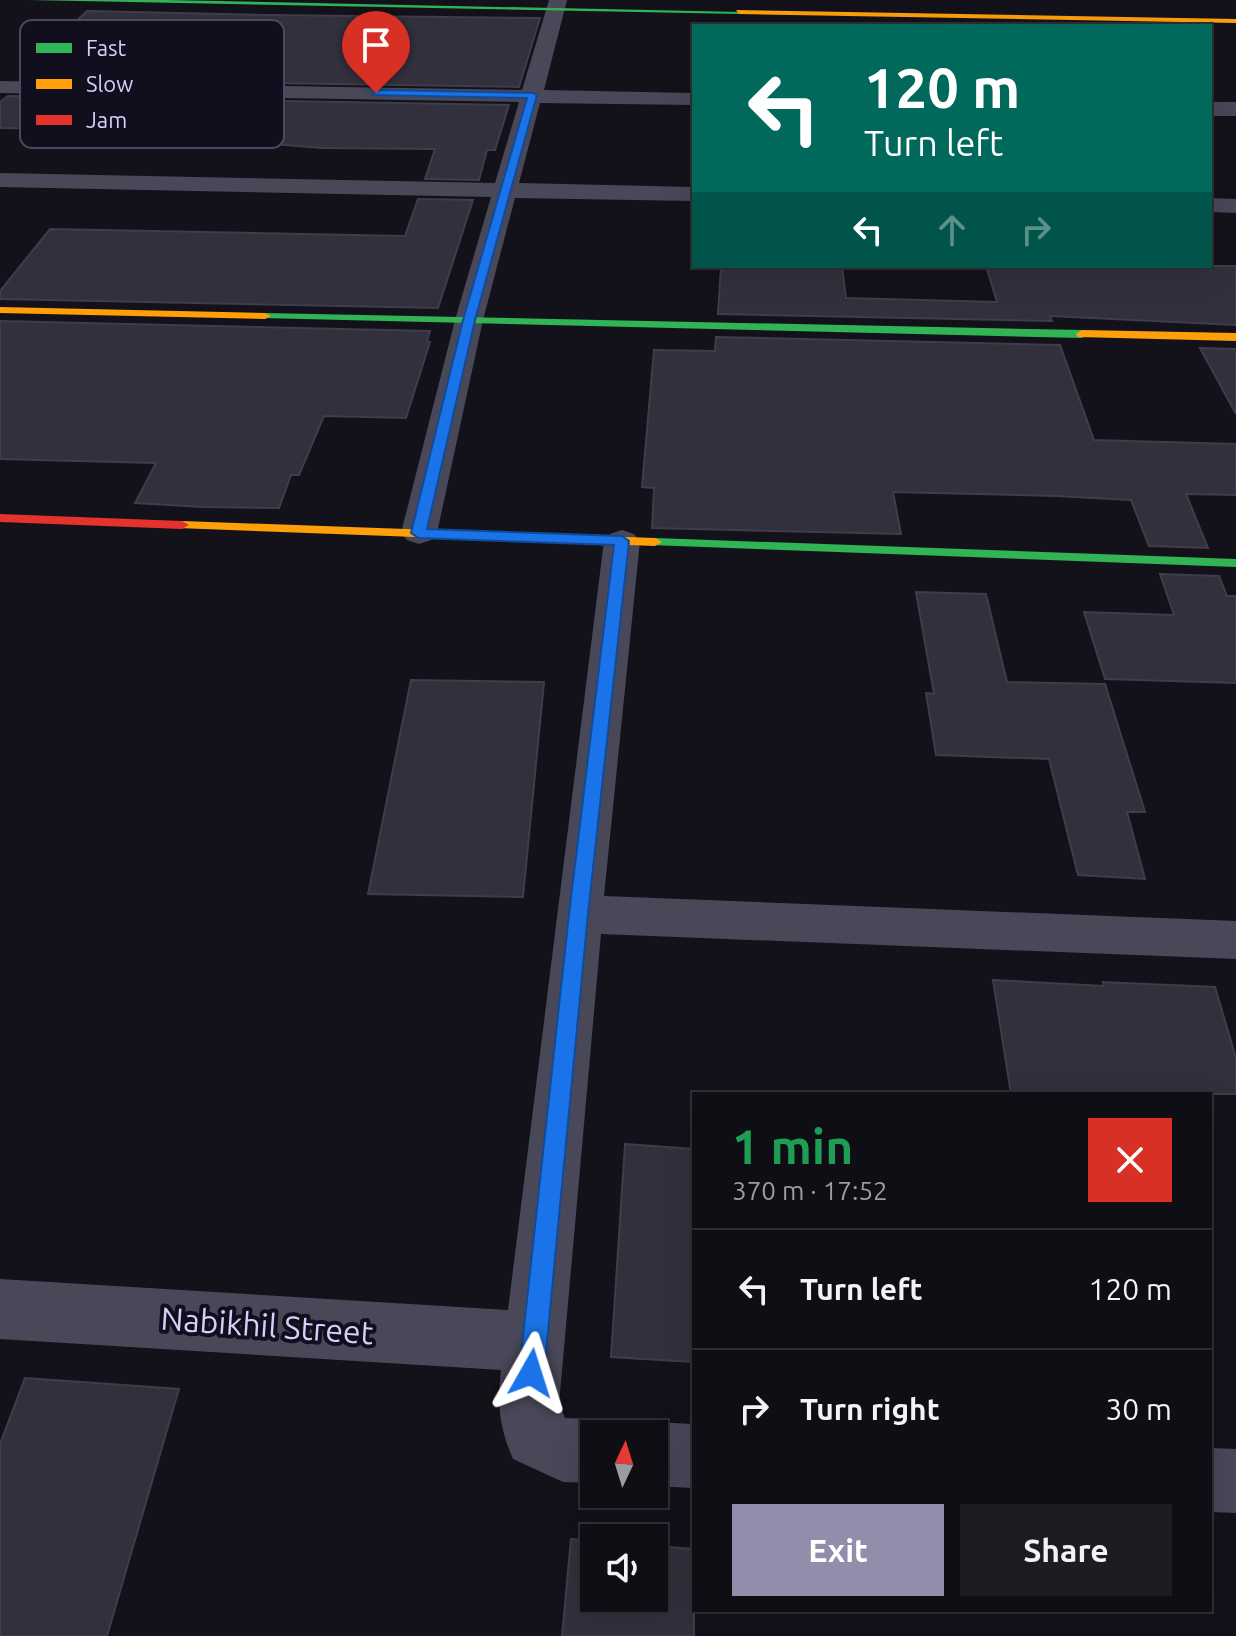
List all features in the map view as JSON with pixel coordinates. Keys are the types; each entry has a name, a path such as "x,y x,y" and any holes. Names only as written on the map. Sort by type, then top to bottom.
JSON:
{"street":[{"path":"33,0 556,4 1236,21"},
{"path":"419,533 469,320 556,4"},
{"path":"0,87 20,87"},
{"path":"284,91 692,99"},
{"path":"1212,109 1236,109"},
{"path":"0,180 692,194"},
{"path":"1212,205 1236,206"},
{"path":"0,310 1236,337"},
{"path":"0,518 1236,563"},
{"path":"580,1451 563,1450 535,1437 528,1404 622,541"},
{"path":"579,914 1236,940"},
{"name":"Nabikhil Street","path":"0,1309 534,1342"},
{"path":"668,1455 692,1456"},
{"path":"1212,1480 1236,1481"}],"building":[{"path":"87,11 540,18 519,87 284,83 284,20 77,20"},
{"path":"8,96 20,96 20,128 0,128 0,102"},
{"path":"284,101 509,105 495,150 487,150 479,180 425,179 435,149 284,145"},
{"path":"418,199 473,200 438,308 0,299 0,291 50,229 405,236"},
{"path":"1236,266 1236,325 1050,316 1052,321 718,314 721,268 842,268 846,298 997,302 987,268"},
{"path":"0,321 430,331 427,341 430,342 406,418 324,416 299,475 291,475 279,508 204,507 135,503 156,463 0,459"},
{"path":"716,337 1060,345 1094,440 1236,444 1236,495 1186,494 1208,548 1149,546 1131,500 1056,496 893,492 901,534 652,528 654,488 642,487 654,350 715,351"},
{"path":"1200,348 1236,349 1236,414"},
{"path":"1160,574 1219,576 1227,596 1236,596 1236,683 1105,679 1084,612 1174,615"},
{"path":"916,592 986,594 1007,682 1105,684 1145,812 1127,812 1145,879 1078,875 1049,759 936,755 926,693 934,694"},
{"path":"411,680 544,682 523,897 368,894"},
{"path":"993,980 1104,986 1103,982 1215,987 1236,1058 1236,1094 1011,1092"},
{"path":"625,1144 692,1149 692,1362 611,1357"},
{"path":"25,1378 179,1389 107,1636 0,1636 0,1444"},
{"path":"571,1539 580,1540 580,1612 668,1612 668,1547 692,1549 694,1636 562,1636"}],"traffic: fast":[{"path":"33,0 739,12"},
{"path":"265,316 1082,334"},
{"path":"655,542 1236,563"}],"traffic: slow":[{"path":"739,12 1236,21"},
{"path":"0,310 265,316"},
{"path":"1082,334 1236,337"},
{"path":"182,525 655,542"}],"traffic: jam":[{"path":"0,518 182,525"}],"route":[{"path":"376,93 533,95 469,320 419,533 622,541 531,1373"}]}
